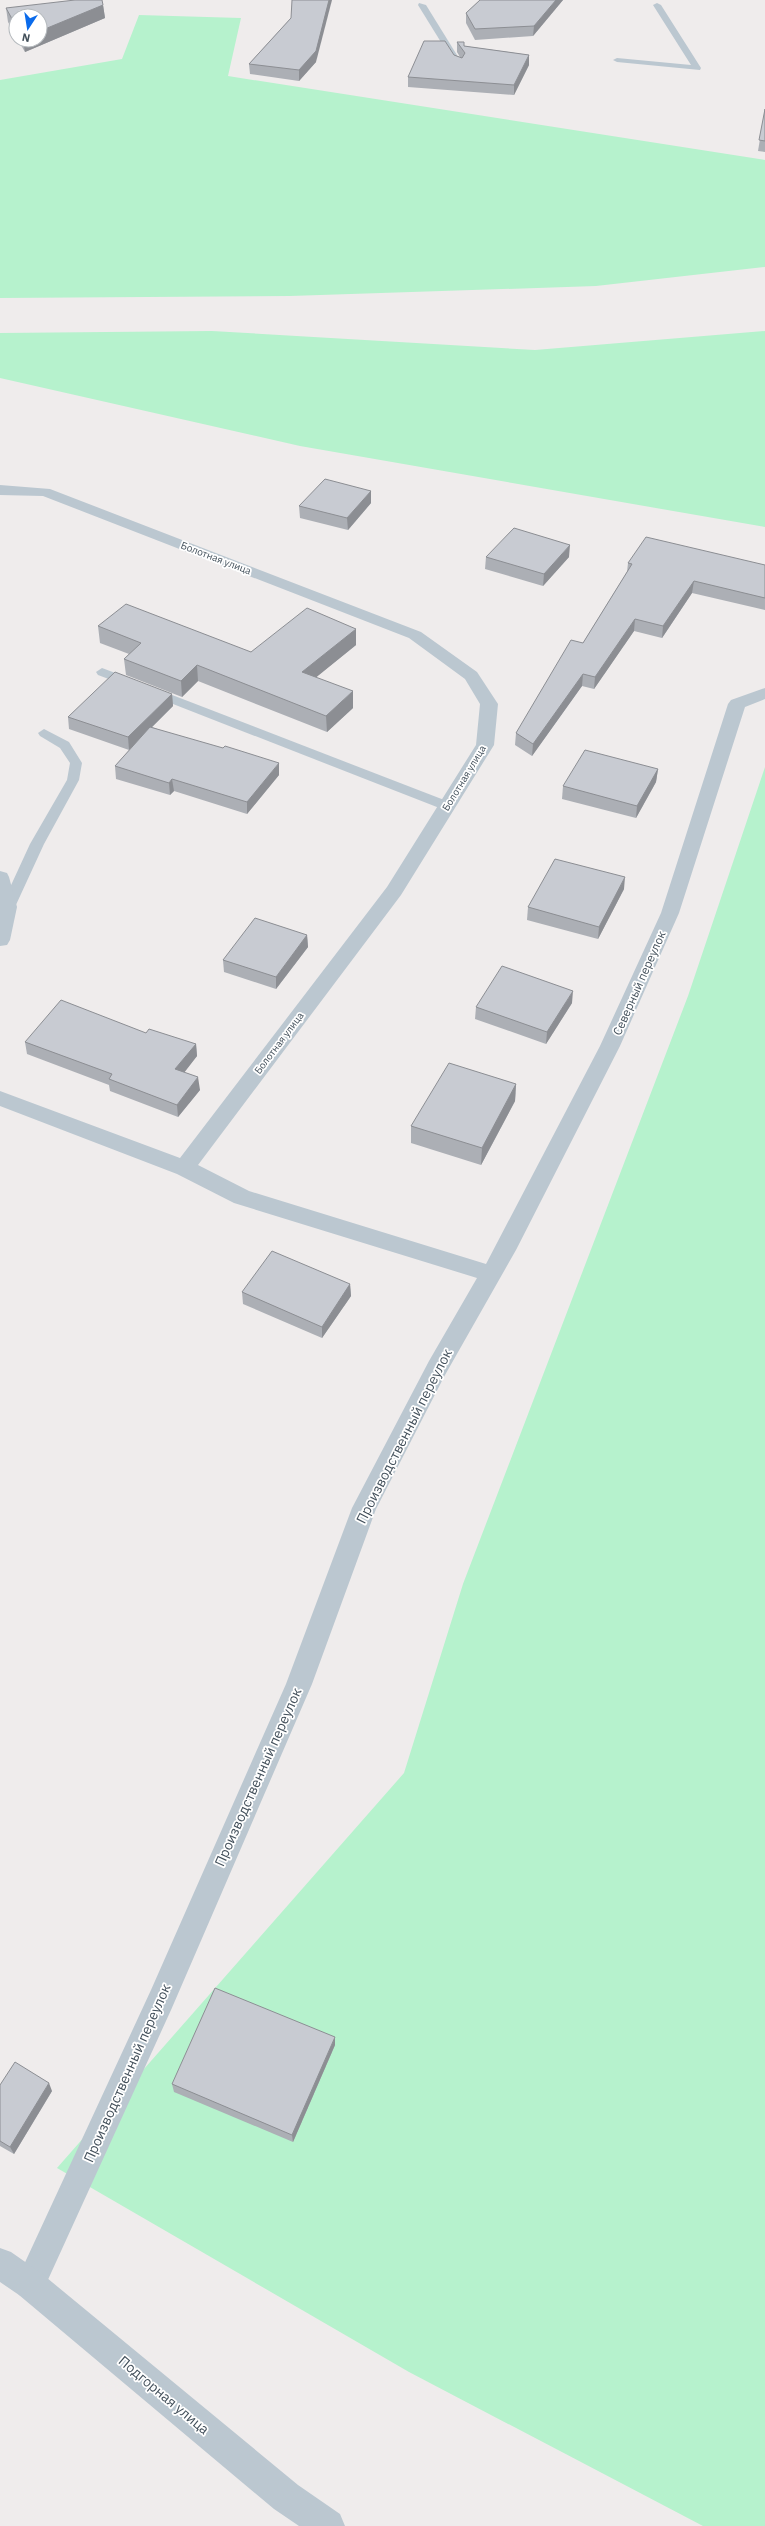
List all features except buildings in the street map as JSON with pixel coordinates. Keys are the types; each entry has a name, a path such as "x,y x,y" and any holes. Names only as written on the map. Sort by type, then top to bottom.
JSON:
{"street":[{"name":"Болотная улица","path":"0,490 45,492 415,636 471,676 489,704 485,745 394,891 184,1168"},
{"name":"Северный переулок","path":"491,1274 610,1046 670,913 737,704 765,693"},
{"path":"0,877 8,907 0,940"},
{"path":"0,1098 184,1168 242,1197 491,1274"},
{"name":"Производственный переулок","path":"30,2284 161,2000 299,1684 364,1508 437,1368 491,1274"},
{"name":"Подгорная улица","path":"0,2263 30,2284 286,2497 328,2526"}],"lane":[{"path":"422,5 459,64"},
{"path":"617,60 697,68 658,5"},
{"path":"102,672 447,806"},
{"path":"8,907 37,844 73,780 76,763 65,745 44,733"}],"green space":[{"path":"139,15 241,18 228,76 765,160 765,267 596,286 290,296 0,298 0,80 122,59"},
{"path":"212,331 535,350 765,331 765,527 300,446 0,378 0,333"},
{"path":"765,767 765,2526 703,2526 409,2372 57,2168 404,1773 463,1584 688,996"}]}
